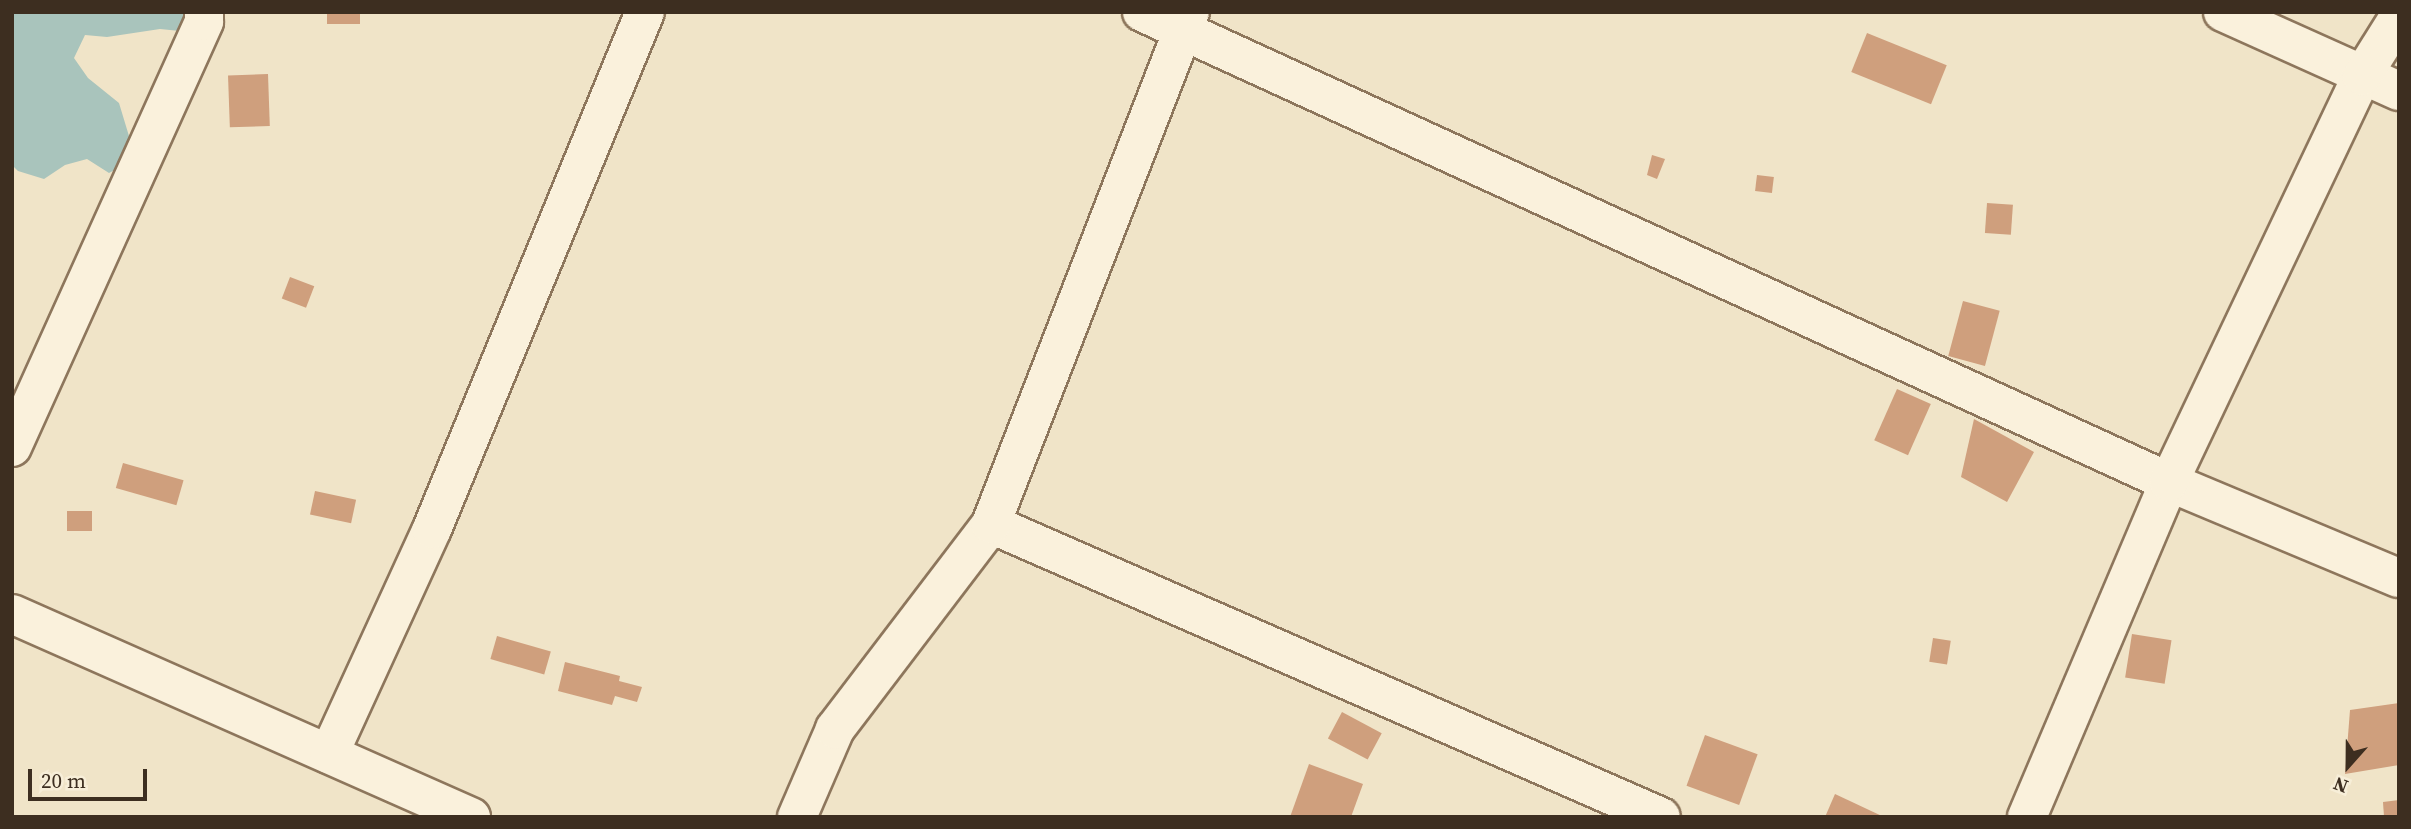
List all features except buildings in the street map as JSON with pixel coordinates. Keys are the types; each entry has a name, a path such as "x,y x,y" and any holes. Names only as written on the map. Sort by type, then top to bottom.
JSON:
{"street":[{"path":"12,447 204,21 204,12"},
{"path":"330,754 432,529 645,12"},
{"path":"1142,12 1186,21 2169,482 2399,578"},
{"path":"2223,12 2399,91"},
{"path":"2027,817 2169,482 2362,76 2399,17"},
{"path":"797,817 835,729 992,524 1186,21"},
{"path":"992,524 1661,817"},
{"path":"12,614 471,817"}],"water":[{"path":"12,12 197,12 190,32 160,29 107,37 85,35 74,58 88,78 119,103 132,146 131,161 109,173 87,159 65,165 44,179 18,171 12,165"}]}
